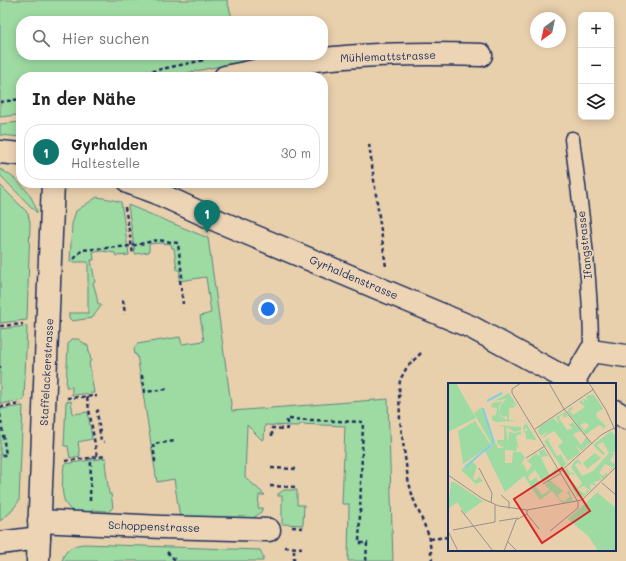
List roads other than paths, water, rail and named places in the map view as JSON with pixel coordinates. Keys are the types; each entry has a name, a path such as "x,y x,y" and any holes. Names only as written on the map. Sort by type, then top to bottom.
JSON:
{"street":[{"name":"Mühlemattstrasse","path":"328,59 424,53 481,55"},
{"name":"Mühlemattstrasse","path":"251,72 318,60"},
{"path":"0,152 16,154"},
{"name":"Staffelackerstrasse","path":"38,561 54,188"},
{"name":"Gyrhaldenstrasse","path":"144,188 471,327 575,383"},
{"path":"575,383 591,351 626,356"},
{"path":"616,412 626,418"},
{"name":"Schoppenstrasse","path":"0,543 39,529 90,524 269,530"}],"lane":[{"name":"Ifangstrasse","path":"572,139 585,241 591,312 591,351"}],"place":[{"name":"Gyrhalden","path":"207,233"}]}
